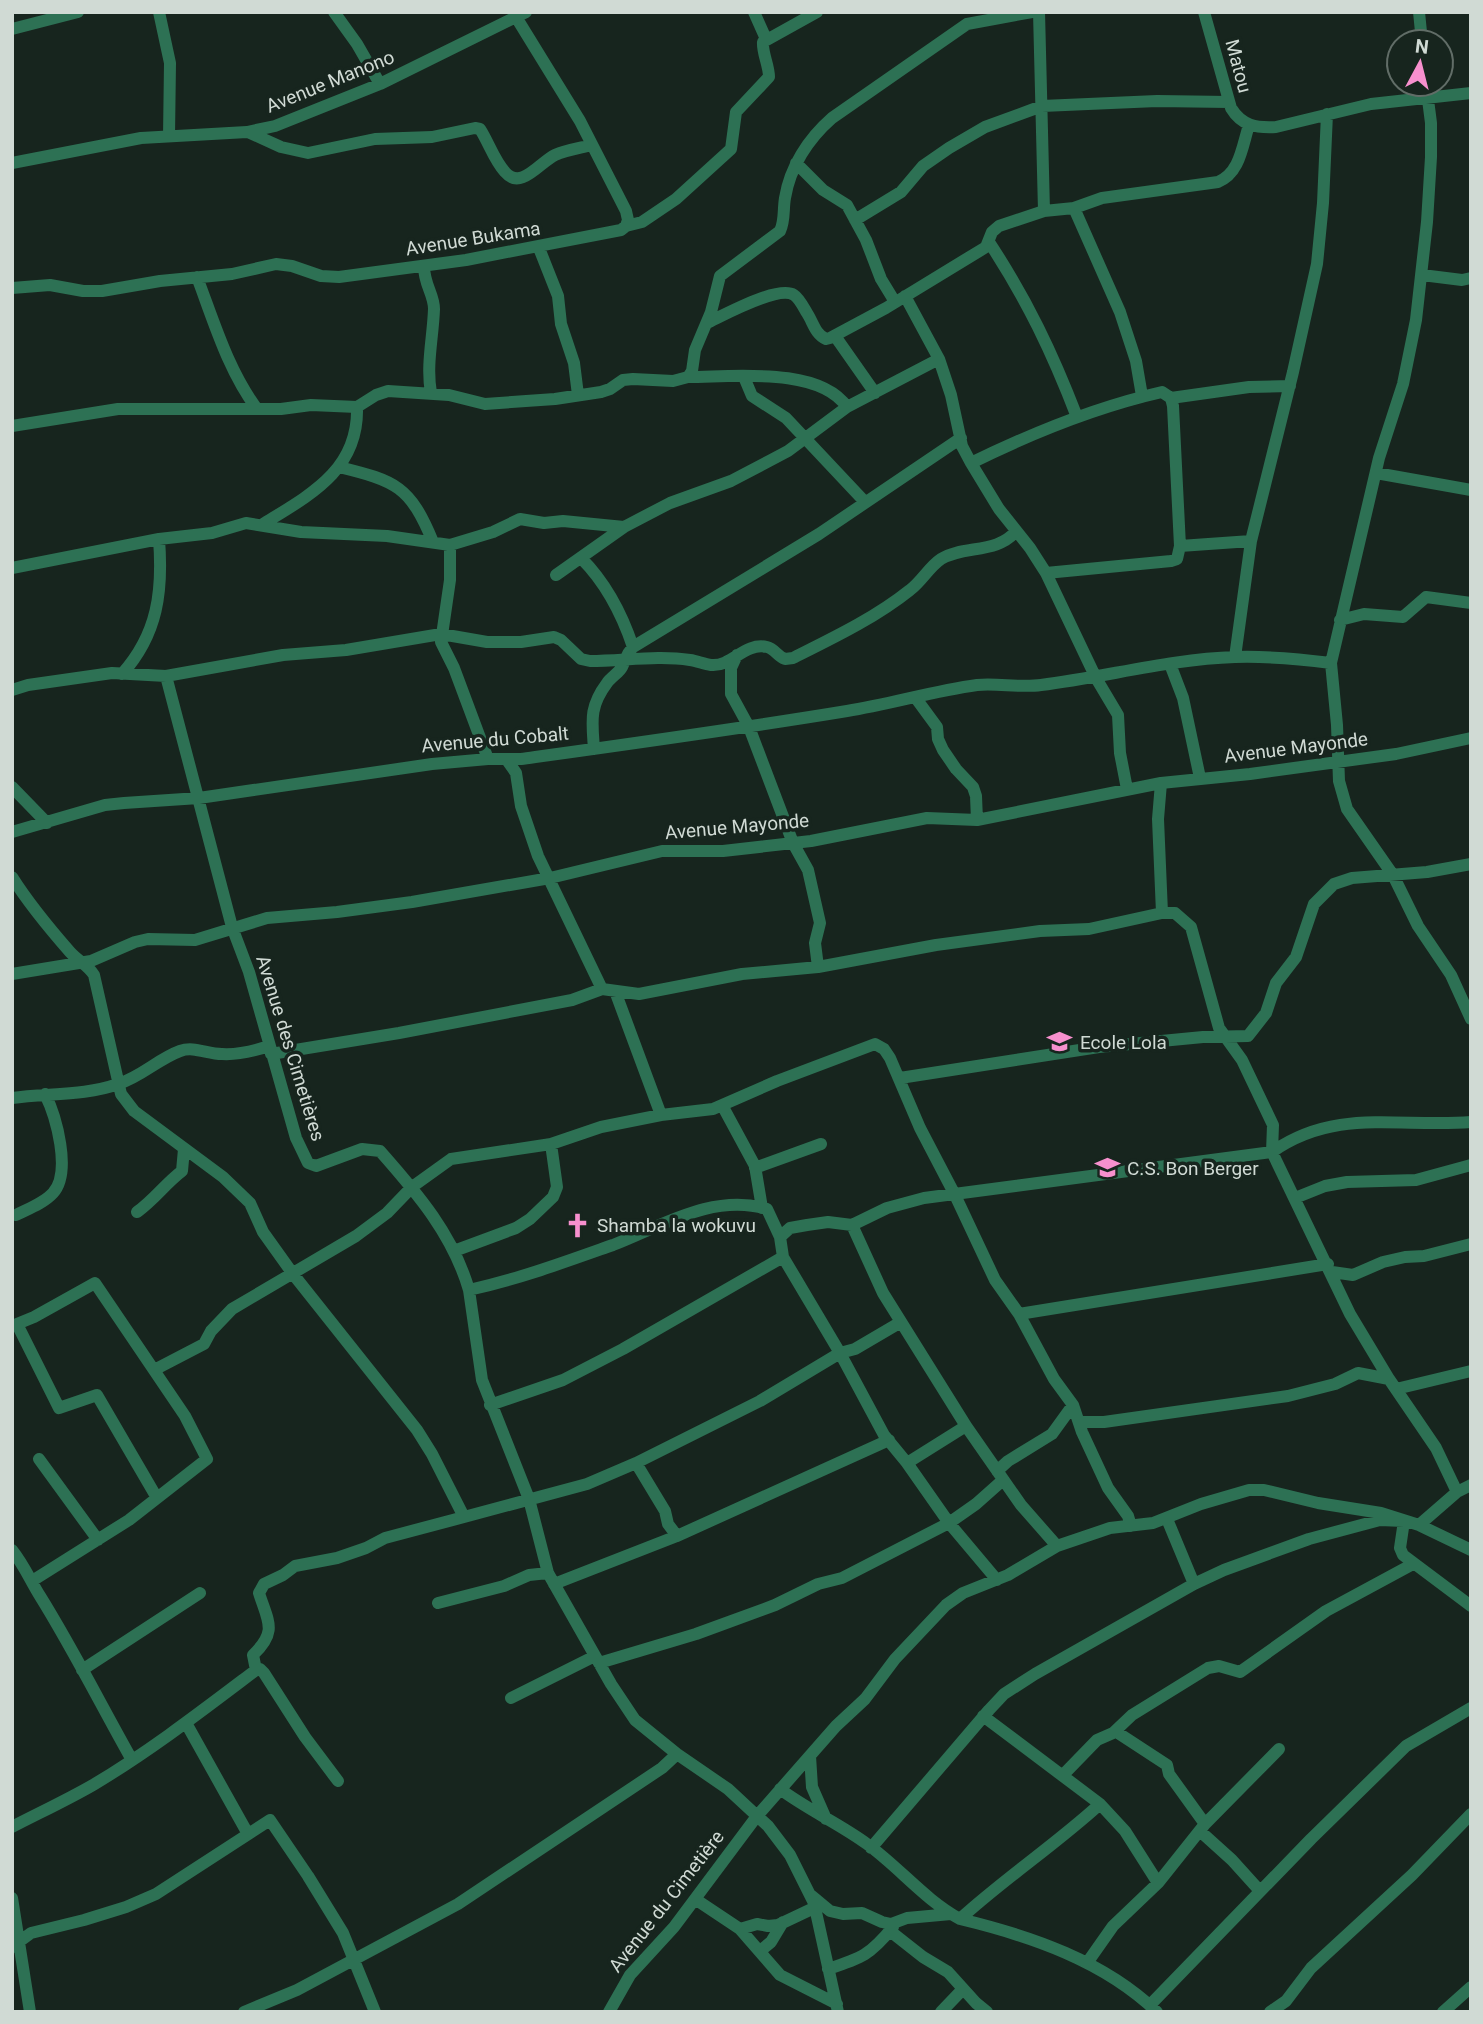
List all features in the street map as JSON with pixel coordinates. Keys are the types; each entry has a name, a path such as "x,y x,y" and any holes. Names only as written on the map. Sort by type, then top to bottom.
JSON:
{"street":[{"path":"12,29 78,12"},
{"path":"159,12 170,63 169,136"},
{"path":"334,12 357,44 380,84"},
{"name":"Avenue Bukama","path":"12,288 50,285 83,291 102,291 232,274 276,264 292,266 321,276 339,277 539,247 614,232 642,222 676,199 731,149 736,112 769,77 769,65 762,46 766,38 754,12"},
{"path":"766,38 817,12"},
{"path":"688,377 720,276 780,231 783,226 788,182 796,163 819,129 965,18 1032,12"},
{"path":"1039,12 1044,211"},
{"name":"Matou","path":"1204,12 1229,102 1238,119 1249,125"},
{"path":"521,15 626,211 626,226"},
{"name":"Avenue Manono","path":"12,163 141,138 247,132 275,126 380,84 521,15"},
{"path":"707,323 769,296 785,293 795,296 820,336 826,339 900,299 986,247 992,232 999,226 1044,211 1074,208 1102,198 1218,182 1234,172 1249,125 1260,128 1276,127 1397,98"},
{"path":"1428,98 1432,137 1422,275 1410,353 1376,473 1331,663 1338,725 1341,794 1347,809 1393,875 1418,926 1468,1002 1471,1019"},
{"path":"855,220 901,192 923,166 949,148 985,127 1042,106 1157,101 1229,102"},
{"path":"1235,657 1251,541 1317,264 1327,114"},
{"path":"247,132 281,148 308,153 375,139 432,137 475,128 485,136 506,173 517,180 559,153 592,145"},
{"path":"796,163 823,190 847,205 866,240 881,279 900,299 939,359 961,438 971,463 999,509 1046,573 1096,678 1118,715 1120,753 1127,789"},
{"path":"1074,208 1120,312 1136,361 1142,396"},
{"path":"989,242 1021,291 1038,324 1077,417"},
{"path":"539,247 558,296 561,324 574,363 578,395"},
{"path":"424,266 425,283 434,309 428,376 430,393"},
{"path":"1422,275 1462,280 1471,278"},
{"path":"197,277 229,361 244,391 257,409"},
{"path":"835,336 875,393"},
{"path":"556,575 624,527 687,495 731,481 788,451 848,407 939,359"},
{"path":"744,376 752,396 786,418 865,502"},
{"path":"12,426 118,409 281,409 311,405 357,407 388,391 463,397 485,404 578,395 610,389 623,380 673,381 688,377 795,379 813,383 835,394 848,407"},
{"path":"971,463 1034,433 1142,396 1163,392 1171,398 1249,387 1290,386"},
{"path":"1046,573 1177,559 1180,546 1171,398"},
{"path":"263,524 331,478 349,451 356,432 357,407"},
{"path":"594,748 591,720 596,702 607,681 622,668 625,656 633,647 768,566 961,438"},
{"path":"339,467 383,480 405,492 421,512 433,542"},
{"path":"1376,473 1471,491"},
{"path":"12,568 159,539 212,533 246,523 301,533 362,534 450,545 493,533 520,519 544,523 572,522 624,527"},
{"path":"12,690 101,674 166,676 283,655 345,650 441,634 486,642 554,638 561,640 581,659 669,659 712,665 724,664 748,648 760,646 771,648 785,659 793,658 890,605 913,588 940,559 990,546 1012,536 1016,531"},
{"path":"122,674 135,660 153,627 158,596 159,539"},
{"path":"1180,546 1251,541"},
{"path":"450,545 450,580 441,634 443,649 454,668 488,759"},
{"path":"581,558 611,597 633,647"},
{"path":"1340,620 1364,614 1403,617 1426,597 1471,603"},
{"path":"737,654 731,668 731,694 749,727 793,842 808,870 820,923 815,943 818,967"},
{"name":"Avenue du Cobalt","path":"12,832 105,806 199,798 386,769 488,759 507,760 749,727 867,708 981,685 1037,686 1170,664 1235,657 1331,663"},
{"path":"1170,664 1184,698 1200,778"},
{"name":"Avenue des Cimetières","path":"166,676 232,927 249,972 296,1138 309,1164 316,1166 362,1149 380,1151 440,1224 469,1290 477,1356 490,1405 529,1499 551,1579 635,1720 727,1789 757,1816 780,1840 814,1901"},
{"path":"915,697 937,727 938,739 950,760 973,787 977,820"},
{"name":"Avenue Mayonde","path":"12,974 107,956 135,942 157,939 195,940 232,927 284,915 337,912 412,902 550,878 662,851 723,851 793,842 927,818 977,820 1161,783 1396,754 1471,738"},
{"path":"507,760 516,773 521,806 538,856 579,946 608,990 661,1115"},
{"path":"1161,783 1158,819 1161,912"},
{"path":"12,787 47,823"},
{"path":"900,1078 1099,1046 1248,1036 1266,1013 1276,983 1296,957 1314,904 1320,897 1342,881 1427,872 1471,864"},
{"path":"12,877 31,906 91,970 121,1094 134,1111 233,1185 250,1203 263,1232 293,1273 417,1430 464,1517"},
{"path":"12,1098 72,1093 118,1085 180,1051 202,1049 212,1053 235,1054 270,1050 545,1006 608,990 639,994 742,974 818,967 936,944 1040,931 1078,931 1161,912 1175,914 1191,927 1219,1028 1242,1060 1273,1125 1272,1152 1356,1323 1436,1448 1457,1492"},
{"path":"154,1370 204,1344 211,1331 232,1309 356,1236 387,1213 412,1187 457,1157 551,1143 601,1127 661,1115 704,1112 875,1044 884,1049 900,1078 920,1128 956,1195 995,1280 1019,1314 1054,1378 1073,1405 1108,1488 1128,1516 1131,1526"},
{"path":"16,1215 49,1196 59,1183 60,1143 55,1114 45,1094"},
{"path":"723,1105 755,1168 762,1208"},
{"path":"780,1237 790,1228 807,1225 828,1222 852,1225 887,1208 924,1198 1272,1152 1284,1144 1327,1127 1359,1121 1447,1124 1471,1122"},
{"path":"454,1251 516,1228 553,1197 557,1187 551,1143"},
{"path":"755,1168 821,1144"},
{"path":"137,1212 149,1203 163,1185 182,1171 184,1149"},
{"path":"1295,1198 1325,1186 1347,1182 1416,1180 1471,1165"},
{"path":"469,1290 512,1281 701,1209 723,1205 770,1211 780,1237 783,1257 840,1353 884,1435 949,1523 998,1580"},
{"path":"852,1225 883,1293 966,1426 1021,1504 1057,1546"},
{"path":"1019,1314 1330,1268 1353,1275 1394,1259 1424,1256 1471,1244"},
{"path":"490,1405 563,1380 623,1349 783,1257"},
{"path":"32,1581 98,1540 157,1498 207,1458 185,1416 95,1283 15,1325 59,1408 97,1395 157,1498"},
{"path":"256,1670 253,1655 264,1646 271,1629 259,1593 264,1584 295,1566 337,1558 385,1538 513,1506 529,1499 587,1484 636,1463 760,1401 840,1353 855,1349 901,1322"},
{"path":"1079,1422 1104,1422 1288,1396 1335,1384 1359,1373 1393,1384 1471,1371"},
{"path":"511,1698 597,1660 696,1634 775,1605 818,1584 842,1578 949,1523 976,1504 1008,1461 1052,1434 1073,1405"},
{"path":"907,1463 966,1426"},
{"path":"438,1603 504,1586 529,1575 551,1579 677,1536 890,1440"},
{"path":"39,1459 98,1540"},
{"path":"636,1463 677,1536"},
{"path":"1419,1525 1457,1492 1471,1485"},
{"name":"Avenue du Cimetière","path":"609,2012 630,1975 674,1927 757,1816 836,1726 865,1699 895,1659 946,1605 963,1593 998,1580 1057,1546 1110,1528 1167,1519 1239,1491 1256,1489 1381,1513 1419,1525 1471,1550"},
{"path":"1167,1519 1194,1584"},
{"path":"871,1847 1004,1694 1194,1584 1260,1555 1380,1520 1404,1521 1396,1573"},
{"path":"12,1550 22,1562 132,1760"},
{"path":"1401,1552 1413,1564 1471,1606"},
{"path":"1063,1775 1097,1740 1115,1731 1132,1716 1208,1668 1219,1666 1240,1672 1326,1611 1413,1564"},
{"path":"82,1670 200,1593"},
{"path":"12,1827 93,1785 132,1760 256,1670 264,1673 305,1737 338,1781"},
{"path":"828,1969 865,1956 876,1948 893,1927 906,1918 956,1917 1036,1942 1087,1964 1122,1982 1153,2008 1260,1891 1406,1746 1471,1708"},
{"path":"983,1716 1100,1804 1125,1831 1158,1883"},
{"path":"186,1723 247,1834"},
{"path":"1115,1731 1167,1765 1169,1774 1203,1828 1260,1891"},
{"path":"1087,1964 1114,1926 1158,1883 1203,1828 1279,1749"},
{"path":"244,2012 297,1990 458,1904 640,1783 677,1754"},
{"path":"810,1756 813,1787 826,1819"},
{"path":"780,1789 871,1847 915,1887 956,1917"},
{"path":"956,1917 1045,1852 1100,1804"},
{"path":"1269,2012 1286,2001 1311,1968 1412,1875 1471,1814"},
{"path":"15,1944 31,1933 84,1920 156,1894 265,1821 272,1821 343,1933 375,2012"},
{"path":"12,1898 15,1944 30,2012"},
{"path":"695,1899 740,1929 780,1975 837,2008"},
{"path":"740,1929 757,1924 768,1926 783,1922 814,1901"},
{"path":"814,1901 830,1911 843,1914 863,1913 893,1927 923,1957 940,1966 987,2012"},
{"path":"814,1901 825,1941 837,2008"},
{"path":"760,1951 771,1942 783,1922"},
{"path":"1443,2012 1471,1987"},
{"path":"941,2012 963,1989"}],"place":[{"name":"Ecole Lola","path":"1060,1042"},
{"name":"C.S. Bon Berger","path":"1107,1168"},
{"name":"Shamba la wokuvu","path":"577,1225"}]}
